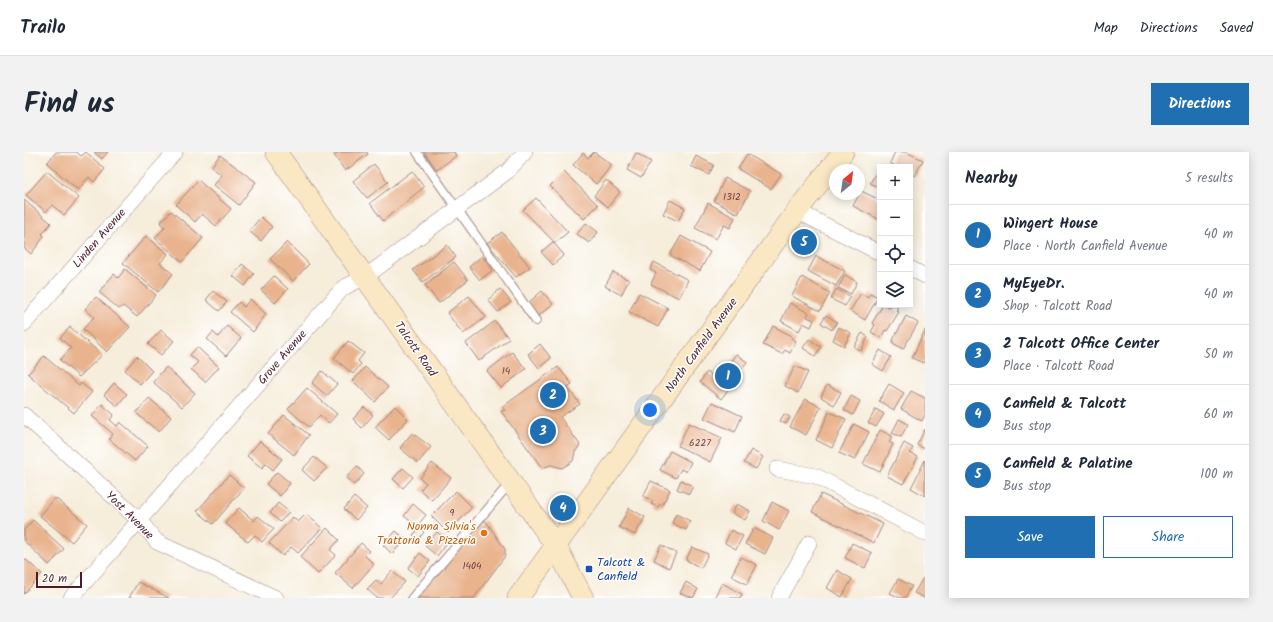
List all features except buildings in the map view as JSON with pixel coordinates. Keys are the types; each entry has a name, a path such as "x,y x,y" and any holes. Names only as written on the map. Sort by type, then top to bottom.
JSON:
{"street":[{"name":"Linden Avenue","path":"24,324 175,152"},
{"name":"Talcott Road","path":"276,152 556,546 583,598"},
{"name":"Grove Avenue","path":"71,598 343,288 365,277 508,171 525,152"},
{"name":"North Canfield Avenue","path":"518,598 797,211 843,152"},
{"path":"797,211 877,251"},
{"path":"913,270 925,276"},
{"name":"Yost Avenue","path":"24,415 140,521 157,542 276,598"},
{"path":"777,469 816,476 925,533"},
{"path":"779,598 809,543"}],"lane":[{"path":"417,152 458,208 536,321"},
{"path":"412,598 510,483"}],"place":[{"name":"Canfield & Palatine","path":"804,242"},
{"name":"Wingert House","path":"728,376"},
{"name":"MyEyeDr.","path":"553,395"},
{"name":"2 Talcott Office Center","path":"543,431"},
{"name":"Canfield & Talcott","path":"563,508"},
{"name":"Nonna Silvia's Trattoria & Pizzeria","path":"484,533"},
{"name":"Talcott & Canfield","path":"589,569"}]}
